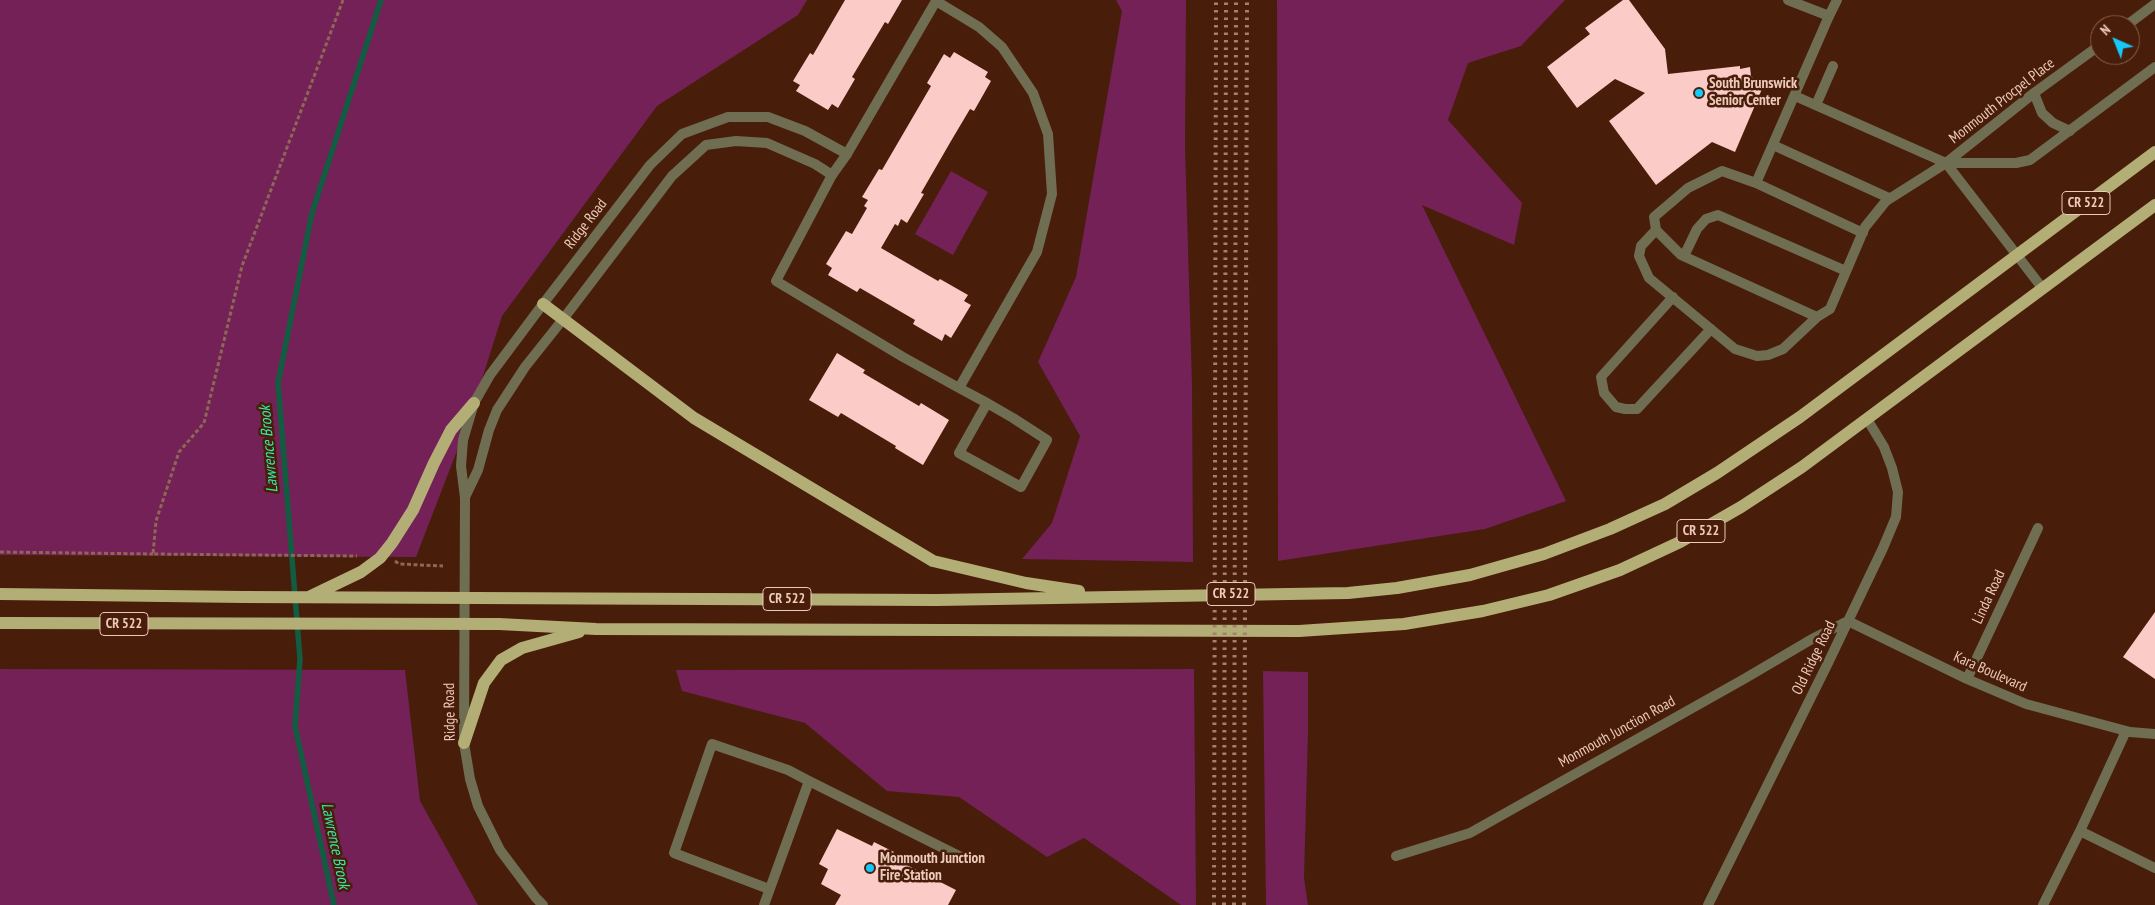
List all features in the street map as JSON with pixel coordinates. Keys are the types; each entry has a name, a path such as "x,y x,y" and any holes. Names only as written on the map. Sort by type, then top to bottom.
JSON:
{"main road":[{"name":"CR 522","path":"0,594 937,600 1162,594 1348,593 1397,588 1470,575 1544,554 1610,529 1665,504 1717,473 1800,417 2155,152"},
{"name":"CR 522","path":"0,624 499,624 596,629 1299,631 1404,624 1483,611 1550,595 1620,570 1680,542 1741,507 1802,467 2155,205"},
{"path":"543,304 694,418 933,562 1026,582 1111,596"},
{"path":"308,597 361,572 386,550 413,510 434,462 452,430 474,403"},
{"path":"464,743 484,683 501,660 522,648 596,629"}],"street":[{"path":"1788,0 1829,16"},
{"path":"1756,183 1837,0"},
{"path":"959,388 1037,252 1052,194 1048,134 1033,94 1002,48 979,27 936,1 847,154 832,175 776,281 959,388 987,403 1047,440 1021,487 959,453 987,403"},
{"path":"2140,15 2155,4"},
{"name":"Monmouth Procpel Place","path":"1946,163 2034,93 2090,52"},
{"path":"1816,105 1833,66"},
{"name":"Monmouth Procpel Place","path":"1946,163 2016,163 2030,160 2155,67"},
{"path":"2034,93 2042,113 2053,123 2070,131"},
{"path":"1795,96 1946,163 2043,288"},
{"name":"Ridge Road","path":"543,905 513,868 488,829 478,806 470,779 464,743 465,498 461,466 463,440 474,403 490,375 650,165 682,134 728,117 768,117 805,131 847,154"},
{"name":"Ridge Road","path":"465,498 478,470 489,430 497,410 525,367 672,176 706,145 736,140 767,143 815,164 832,175"},
{"path":"1773,146 1889,198"},
{"path":"1656,230 1641,246 1639,256 1649,278 1735,349 1757,356 1783,348 1817,317 1830,309 1865,227 1889,198 1946,163"},
{"path":"1817,317 1684,256 1656,230 1654,217 1688,188 1722,171 1756,183 1863,233"},
{"path":"1684,256 1697,229 1706,219 1718,215 1846,271"},
{"path":"1673,297 1601,378 1604,393 1616,407 1637,409 1711,329"},
{"name":"Old Ridge Road","path":"1708,905 1848,621 1896,517 1898,492 1892,468 1884,447 1867,419"},
{"name":"Linda Road","path":"1966,679 2038,528"},
{"name":"Kara Boulevard","path":"1848,621 1966,679 2026,704 2126,731 2155,734"},
{"name":"Monmouth Junction Road","path":"1396,856 1470,833 1744,679 1812,638 1848,621"},
{"path":"2043,905 2080,831 2126,731"},
{"path":"769,889 674,853 712,744 788,770 967,860"},
{"path":"764,905 809,781"},
{"path":"2080,831 2155,868"}],"path":[{"path":"153,554 156,520 178,452 204,423 242,266 343,0"},
{"path":"0,552 365,556"},
{"path":"390,558 399,564 443,566"}],"shaded area":[{"path":"0,0 807,0 798,15 657,106 502,316 470,417 416,557 0,555"},
{"path":"1116,0 1186,0 1185,147 1192,383 1193,562 1022,559 1052,523 1080,436 1038,362 1076,277 1122,11"},
{"path":"1277,0 1565,0 1521,46 1468,63 1448,120 1522,203 1514,245 1422,205 1566,501 1485,529 1278,561"},
{"path":"951,171 988,192 953,255 915,234"},
{"path":"0,669 405,670 420,801 478,905 0,905"},
{"path":"1194,669 1196,905 1181,905 1084,838 1047,857 959,797 887,791 805,723 682,691 676,670"},
{"path":"1263,671 1308,672 1304,878 1308,905 1266,905"}],"building":[{"path":"845,0 902,0 888,24 885,22 852,77 855,79 838,108 832,104 828,110 796,91 800,85 793,81 810,53 813,55"},
{"name":"South Brunswick Senior Center","path":"1623,0 1629,0 1665,49 1668,74 1740,66 1740,69 1750,67 1751,76 1754,79 1751,84 1762,89 1735,152 1712,142 1656,185 1609,121 1645,93 1615,79 1577,108 1547,67 1590,34 1585,28"},
{"path":"954,52 988,72 985,77 991,81 974,111 970,109 951,141 921,193 924,194 907,223 901,219 898,226 895,224 881,248 938,281 940,279 968,295 964,301 971,305 951,338 945,334 942,341 913,324 915,320 860,288 857,292 828,275 832,268 826,264 846,231 852,234 867,208 864,206 868,200 862,197 879,169 882,170 931,86 927,83 944,54 950,58"},
{"path":"837,353 865,370 863,373 919,406 921,403 949,420 923,465 895,448 896,446 841,413 838,417 809,400"},
{"path":"2155,612 2155,679 2123,657"},
{"name":"Monmouth Junction Fire Station","path":"837,829 872,846 874,842 894,852 891,857 956,890 948,905 835,905 841,895 821,884 828,869 819,864"}],"waterway":[{"name":"Lawrence Brook","path":"334,905 295,726 300,659 278,383 312,213 381,0"}],"railway":[{"path":"1214,905 1216,0"},
{"path":"1224,905 1226,0"},
{"path":"1234,905 1236,0"},
{"path":"1244,905 1247,0"}],"place":[{"name":"South Brunswick Senior Center","path":"1699,93"},
{"name":"Monmouth Junction Fire Station","path":"870,868"}]}
